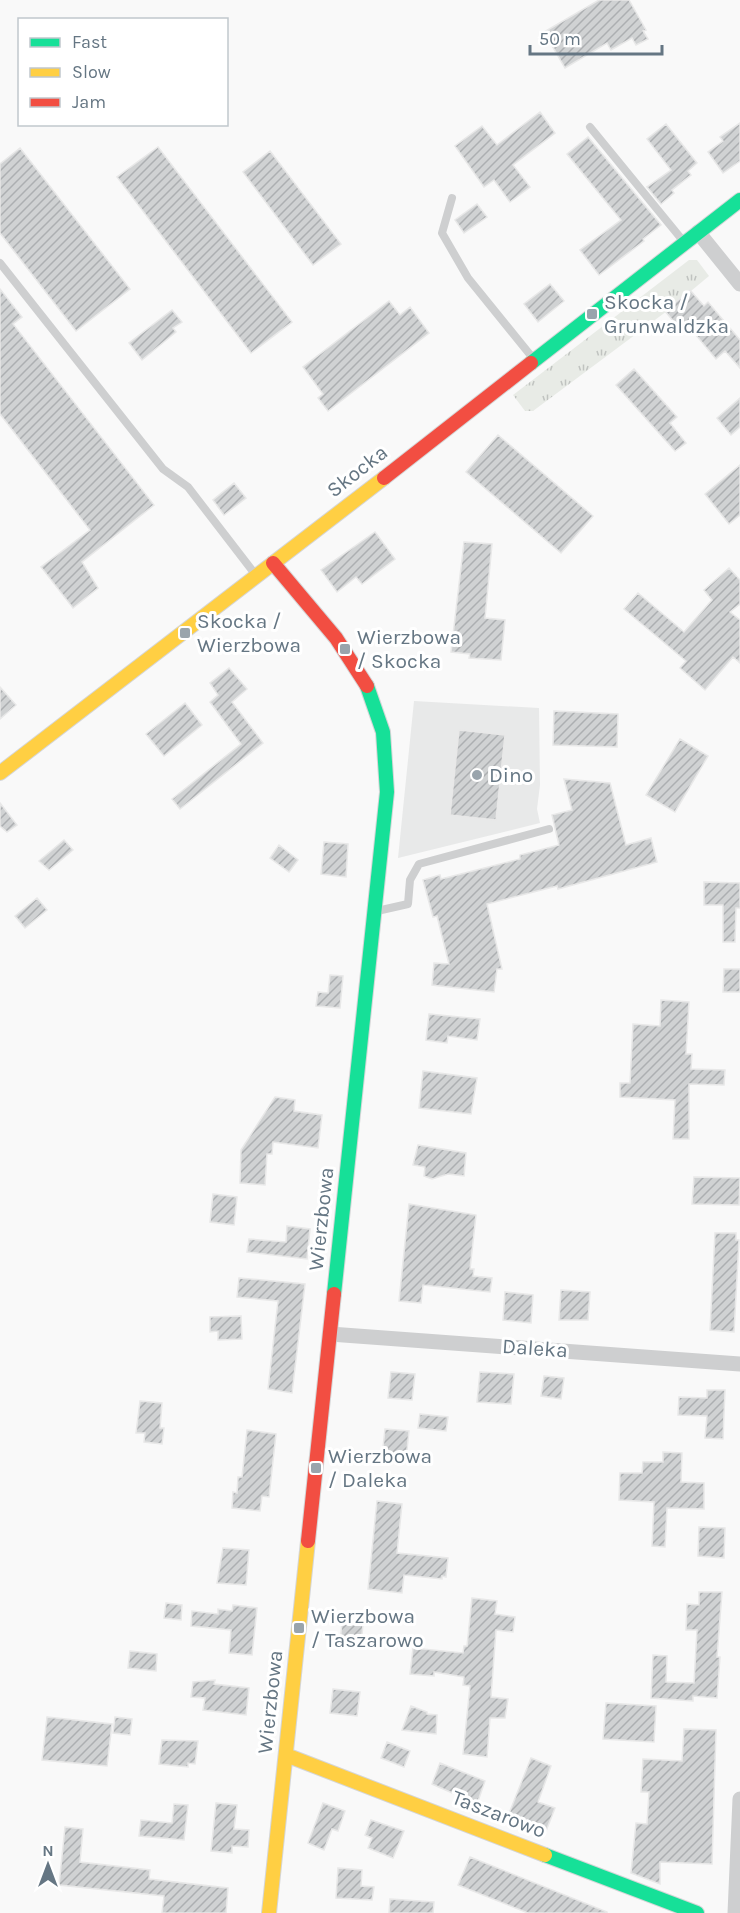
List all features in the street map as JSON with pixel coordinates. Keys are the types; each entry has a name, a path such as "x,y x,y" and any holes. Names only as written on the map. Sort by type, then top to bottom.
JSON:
{"street":[{"name":"Skocka","path":"0,773 740,200"},
{"path":"698,232 740,284"},
{"name":"Wierzbowa","path":"269,1913 387,792 386,751 376,706 365,681 345,649 273,563"},
{"name":"Daleka","path":"330,1334 740,1364"},
{"name":"Taszarowo","path":"286,1755 670,1908 697,1913"},
{"path":"735,1913 740,1799"}],"lane":[{"path":"591,127 684,243"},
{"path":"452,198 442,233 468,278 534,359"},
{"path":"0,263 163,469 188,487 256,577"},
{"path":"375,911 408,904 410,880 419,864 549,829"}],"shaded area":[{"path":"414,701 539,708 540,785 537,809 540,823 398,858"}],"green space":[{"path":"689,260 697,260 709,276 667,311 533,411 525,411 513,395"}],"building":[{"path":"599,0 629,0 646,30 643,31 648,39 636,45 632,38 611,50 607,43 565,68 544,32"},
{"path":"540,112 555,133 513,165 530,187 510,202 494,180 484,187 455,146 482,126 497,145"},
{"path":"740,123 740,161 723,173 708,152 723,141 720,137"},
{"path":"666,124 697,163 688,171 691,175 672,190 674,193 661,204 647,187 671,170 647,139"},
{"path":"588,137 661,225 599,275 580,250 621,220 567,154"},
{"path":"158,147 292,322 251,353 117,177"},
{"path":"20,148 130,289 76,331 0,233 0,164"},
{"path":"270,151 341,244 313,265 243,172"},
{"path":"477,204 487,217 464,233 455,220"},
{"path":"550,284 564,301 538,322 524,304"},
{"path":"0,289 22,317 13,324 154,505 82,562 98,588 73,608 41,567 90,530 0,414"},
{"path":"690,290 704,306 708,302 740,340 740,368 725,351 716,359 685,322 679,328 665,311"},
{"path":"389,301 400,315 410,307 429,333 328,411 318,398 323,394 303,367"},
{"path":"172,310 182,322 173,328 176,332 142,360 129,343"},
{"path":"634,369 677,417 670,423 686,443 675,451 616,385"},
{"path":"740,398 740,427 731,435 717,418"},
{"path":"498,435 593,516 561,553 466,472"},
{"path":"740,465 740,515 729,524 705,494"},
{"path":"234,483 246,498 224,515 213,500"},
{"path":"375,532 395,559 362,584 356,577 337,592 321,570"},
{"path":"464,542 492,544 485,618 505,620 501,660 469,658 470,654 451,652"},
{"path":"729,568 740,580 740,604 730,612 740,620 740,663 733,657 705,690 680,668 686,661 624,609 638,593 684,632 712,600 704,590"},
{"path":"229,668 247,689 232,702 263,743 180,809 172,799 241,744 210,702 218,695 210,683"},
{"path":"0,687 16,705 0,719"},
{"path":"185,703 202,725 164,756 146,734"},
{"path":"554,711 618,714 617,747 553,745"},
{"name":"Dino","path":"459,730 505,735 496,820 450,815"},
{"path":"680,739 708,756 675,812 646,795"},
{"path":"564,779 610,783 626,845 651,838 657,862 558,889 557,886 487,904 502,969 497,969 494,992 432,985 434,963 449,964 437,916 433,917 423,880 440,875 441,879 520,859 520,855 559,845 552,815 572,810"},
{"path":"0,803 17,825 7,832 0,826"},
{"path":"64,840 73,850 49,870 39,861"},
{"path":"324,842 348,844 346,877 321,874"},
{"path":"279,845 298,860 289,872 270,858"},
{"path":"704,882 740,883 740,908 736,908 735,942 723,942 723,905 704,905"},
{"path":"37,898 47,910 25,928 15,916"},
{"path":"724,969 740,969 740,992 723,992"},
{"path":"330,975 343,976 340,1008 316,1006 318,992 328,993"},
{"path":"661,1000 689,1002 686,1054 692,1054 691,1069 725,1070 724,1085 689,1084 689,1139 673,1139 675,1100 620,1097 620,1083 630,1083 633,1024 660,1026"},
{"path":"429,1014 480,1019 477,1040 448,1036 447,1043 426,1040"},
{"path":"423,1071 477,1078 471,1114 419,1108"},
{"path":"275,1097 295,1100 294,1111 322,1115 318,1148 273,1142 272,1154 267,1154 265,1185 240,1183 241,1150"},
{"path":"418,1145 466,1153 464,1176 448,1174 432,1179 424,1176 425,1167 413,1165"},
{"path":"694,1177 740,1178 739,1205 692,1204"},
{"path":"213,1194 237,1197 234,1225 210,1222"},
{"path":"409,1204 476,1215 470,1269 474,1269 473,1276 492,1278 490,1292 423,1285 421,1303 399,1301"},
{"path":"287,1226 310,1229 307,1259 247,1252 249,1239 286,1242"},
{"path":"715,1233 736,1233 736,1240 739,1240 734,1332 710,1330"},
{"path":"239,1278 305,1284 292,1393 268,1389 278,1301 237,1297"},
{"path":"561,1290 590,1292 588,1320 559,1320"},
{"path":"505,1292 533,1295 531,1323 503,1320"},
{"path":"241,1316 242,1339 218,1340 218,1331 210,1332 210,1317"},
{"path":"391,1372 415,1374 412,1400 388,1398"},
{"path":"480,1372 514,1374 511,1404 477,1402"},
{"path":"544,1376 564,1378 561,1399 541,1396"},
{"path":"707,1390 725,1390 723,1439 705,1438 707,1416 678,1415 679,1397 707,1398"},
{"path":"140,1401 162,1403 160,1428 164,1428 162,1444 144,1442 145,1433 136,1433"},
{"path":"420,1414 448,1417 446,1431 418,1428"},
{"path":"385,1429 409,1431 406,1459 382,1457"},
{"path":"247,1430 276,1434 269,1497 262,1496 260,1511 232,1508 233,1492 237,1493 238,1477 242,1477"},
{"path":"663,1452 682,1453 681,1482 704,1483 704,1509 667,1508 665,1547 652,1546 654,1502 619,1500 620,1473 642,1473 643,1462 663,1462"},
{"path":"377,1501 402,1504 397,1553 448,1558 446,1577 442,1576 442,1579 404,1575 402,1593 368,1589"},
{"path":"699,1527 725,1528 724,1558 698,1556"},
{"path":"223,1548 249,1550 246,1585 217,1583"},
{"path":"699,1592 722,1592 717,1657 720,1657 717,1698 693,1696 693,1701 651,1698 653,1655 667,1656 666,1682 694,1683 697,1630 686,1630 687,1604 699,1605"},
{"path":"472,1598 497,1601 495,1614 515,1617 513,1632 496,1630 491,1697 508,1699 505,1718 490,1718 487,1757 463,1754 470,1686 463,1685 464,1677 434,1672 434,1676 410,1674 413,1648 463,1653 464,1646 467,1646"},
{"path":"166,1603 182,1605 181,1620 164,1618"},
{"path":"233,1605 257,1608 252,1655 229,1653 231,1630 191,1626 192,1611 218,1614 218,1609 232,1611"},
{"path":"342,1622 363,1624 361,1645 340,1643"},
{"path":"130,1651 157,1654 156,1671 128,1668"},
{"path":"215,1680 214,1684 249,1688 246,1715 203,1710 205,1698 191,1697 193,1682"},
{"path":"333,1689 360,1692 357,1716 330,1713"},
{"path":"606,1703 656,1706 654,1742 603,1739"},
{"path":"411,1706 427,1714 437,1715 436,1734 402,1730"},
{"path":"47,1717 112,1724 107,1766 42,1760"},
{"path":"115,1717 132,1719 130,1735 113,1733"},
{"path":"684,1729 716,1730 712,1864 660,1862 660,1884 631,1873 636,1823 647,1824 649,1792 641,1792 643,1759 682,1761"},
{"path":"162,1740 198,1741 195,1764 188,1763 188,1767 159,1764"},
{"path":"387,1742 410,1751 404,1767 381,1758"},
{"path":"531,1758 551,1766 538,1802 555,1808 546,1831 508,1816"},
{"path":"440,1763 485,1781 477,1804 432,1784"},
{"path":"216,1803 237,1805 234,1829 249,1830 248,1847 232,1846 232,1853 211,1851"},
{"path":"323,1803 345,1811 338,1831 332,1829 324,1850 308,1843"},
{"path":"174,1804 188,1805 184,1840 139,1836 141,1820 172,1823"},
{"path":"371,1820 404,1831 393,1858 368,1848 372,1838 365,1835"},
{"path":"65,1827 83,1829 80,1862 150,1870 149,1879 228,1888 226,1913 162,1913 164,1896 59,1885"},
{"path":"470,1857 607,1913 528,1913 458,1885"},
{"path":"338,1868 362,1870 361,1886 374,1887 372,1900 336,1898"},
{"path":"390,1899 434,1902 433,1913 389,1913"}],"traffic: fast":[{"path":"531,363 740,200"},
{"path":"334,1294 387,792 383,732 367,686"},
{"path":"545,1855 697,1913"}],"traffic: slow":[{"path":"0,773 384,478"},
{"path":"269,1913 308,1541"},
{"path":"286,1755 545,1855"}],"traffic: jam":[{"path":"384,478 531,363"},
{"path":"273,563 336,638 367,686"},
{"path":"308,1541 334,1294"}],"place":[{"name":"Skocka / Grunwaldzka","path":"592,314"},
{"name":"Skocka / Wierzbowa","path":"185,633"},
{"name":"Wierzbowa / Skocka","path":"345,649"},
{"name":"Dino","path":"477,775"},
{"name":"Wierzbowa / Daleka","path":"316,1468"},
{"name":"Wierzbowa / Taszarowo","path":"299,1628"}]}
